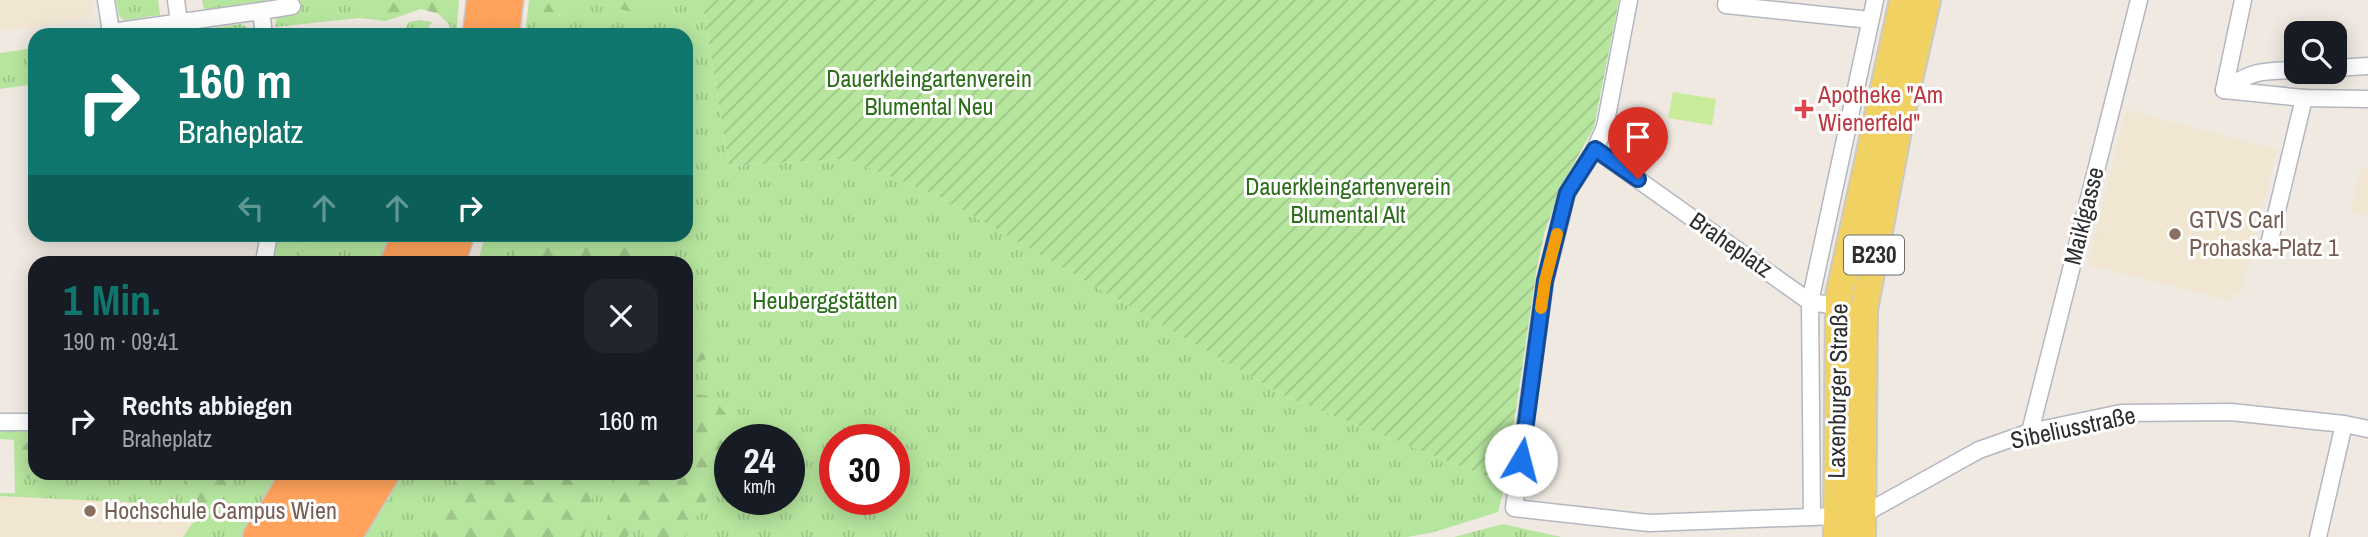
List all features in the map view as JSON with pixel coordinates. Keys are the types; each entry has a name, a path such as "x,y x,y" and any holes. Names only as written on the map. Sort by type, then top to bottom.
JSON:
{"highway":[{"path":"479,28 482,0"},
{"path":"505,28 508,0"},
{"path":"258,537 293,480"},
{"path":"287,537 322,480"},
{"path":"317,537 351,480"},
{"path":"345,537 380,480"}],"main road":[{"name":"Laxenburger Straße","path":"1842,525 1838,306 1903,0"},
{"name":"Laxenburger Straße","path":"1842,525 1864,310 1900,120 1927,0"}],"street":[{"path":"107,0 110,28"},
{"path":"176,0 179,23"},
{"path":"1629,0 1605,127 1595,149 1567,193 1545,281 1514,508 1649,523 1842,525"},
{"path":"1727,0 1726,5 1870,20"},
{"name":"Laxenburger Straße","path":"1842,525 1810,302 1875,0"},
{"name":"Maiklgasse","path":"2030,432 2139,0"},
{"path":"2224,90 2243,0"},
{"path":"141,28 292,6"},
{"path":"261,11 263,28"},
{"path":"2347,67 2368,66"},
{"path":"2224,90 2244,76 2257,71 2284,70"},
{"path":"2224,90 2304,98 2368,99"},
{"path":"2269,244 2304,98"},
{"name":"Braheplatz","path":"1595,149 1810,302 1838,306"},
{"name":"Sibeliusstraße","path":"1842,525 1979,450 2030,432 2120,413 2231,412 2368,429"},
{"path":"0,422 28,422"},
{"path":"2318,537 2344,424"}],"shaded area":[{"path":"0,0 92,0 94,18 0,31"},
{"name":"GTVS Carl Prohaska-Platz 1","path":"2126,110 2277,149 2240,294 2234,293 2232,301 2088,265"},
{"path":"2362,167 2368,168 2368,216 2350,211"},
{"name":"Hochschule Campus Wien","path":"0,496 162,504 197,518 183,537 0,537"}],"green space":[{"path":"116,0 158,0 160,15 124,20 119,16"},
{"path":"202,0 270,0 204,10"},
{"path":"297,0 396,0 359,18 275,27 277,15 298,12"},
{"path":"396,0 448,0 448,9 443,15 421,9 386,21 359,18"},
{"path":"448,0 459,0 457,28 450,28 437,13 443,15 448,9"},
{"path":"529,0 550,0 536,28 526,28"},
{"path":"550,0 565,0 550,28 534,28"},
{"name":"Heuberggstätten","path":"565,0 702,0 729,166 847,159 938,196 1287,397 1505,484 1498,512 1434,532 1407,537 357,537 389,480 693,480 693,256 480,256 483,242 693,242 693,28 550,28"},
{"path":"612,0 657,0 657,17 614,8"},
{"name":"Dauerkleingartenverein Blumental Alt","path":"702,0 1619,0 1594,127 1562,185 1545,231 1537,267 1505,484 1287,397 938,196 847,159 729,166"},
{"path":"409,22 432,22 428,28 406,28"},
{"path":"241,24 248,28 214,28"},
{"path":"28,49 28,85 0,89 0,53"},
{"path":"1673,92 1716,99 1712,125 1668,118"},
{"path":"276,242 305,242 302,256 274,256"},
{"path":"305,242 313,242 312,256 302,256"},
{"path":"313,242 396,242 391,256 312,256"},
{"path":"540,242 649,242 646,256 513,256 518,244 535,248"},
{"path":"693,277 698,283 693,322"},
{"path":"693,322 712,346 707,359 693,364"},
{"path":"693,393 713,397 731,421 731,424 714,424 713,490 684,537 645,537 637,525 627,537 604,537 614,480 693,480"},
{"path":"28,430 28,442 18,446 28,480 185,480 212,513 232,480 284,480 248,537 183,537 196,518 162,504 0,496 0,493 15,493 14,440 0,439 0,431"},
{"path":"28,442 27,479 18,446"},
{"path":"232,480 212,513 192,506 184,482"},
{"path":"455,480 596,480 584,537 432,537"},
{"path":"1503,524 1561,537 1454,537"}],"slow traffic":[{"path":"1541,308 1557,234"}],"place":[{"name":"Apotheke \"Am Wienerfeld\"","path":"1804,109"},
{"name":"GTVS Carl Prohaska-Platz 1","path":"2175,234"},
{"name":"Hochschule Campus Wien","path":"90,511"}],"route":[{"path":"1521,460 1545,281 1567,193 1595,149 1638,179"}],"park label":[{"name":"Dauerkleingartenverein Blumental Neu","path":"929,93"}]}
